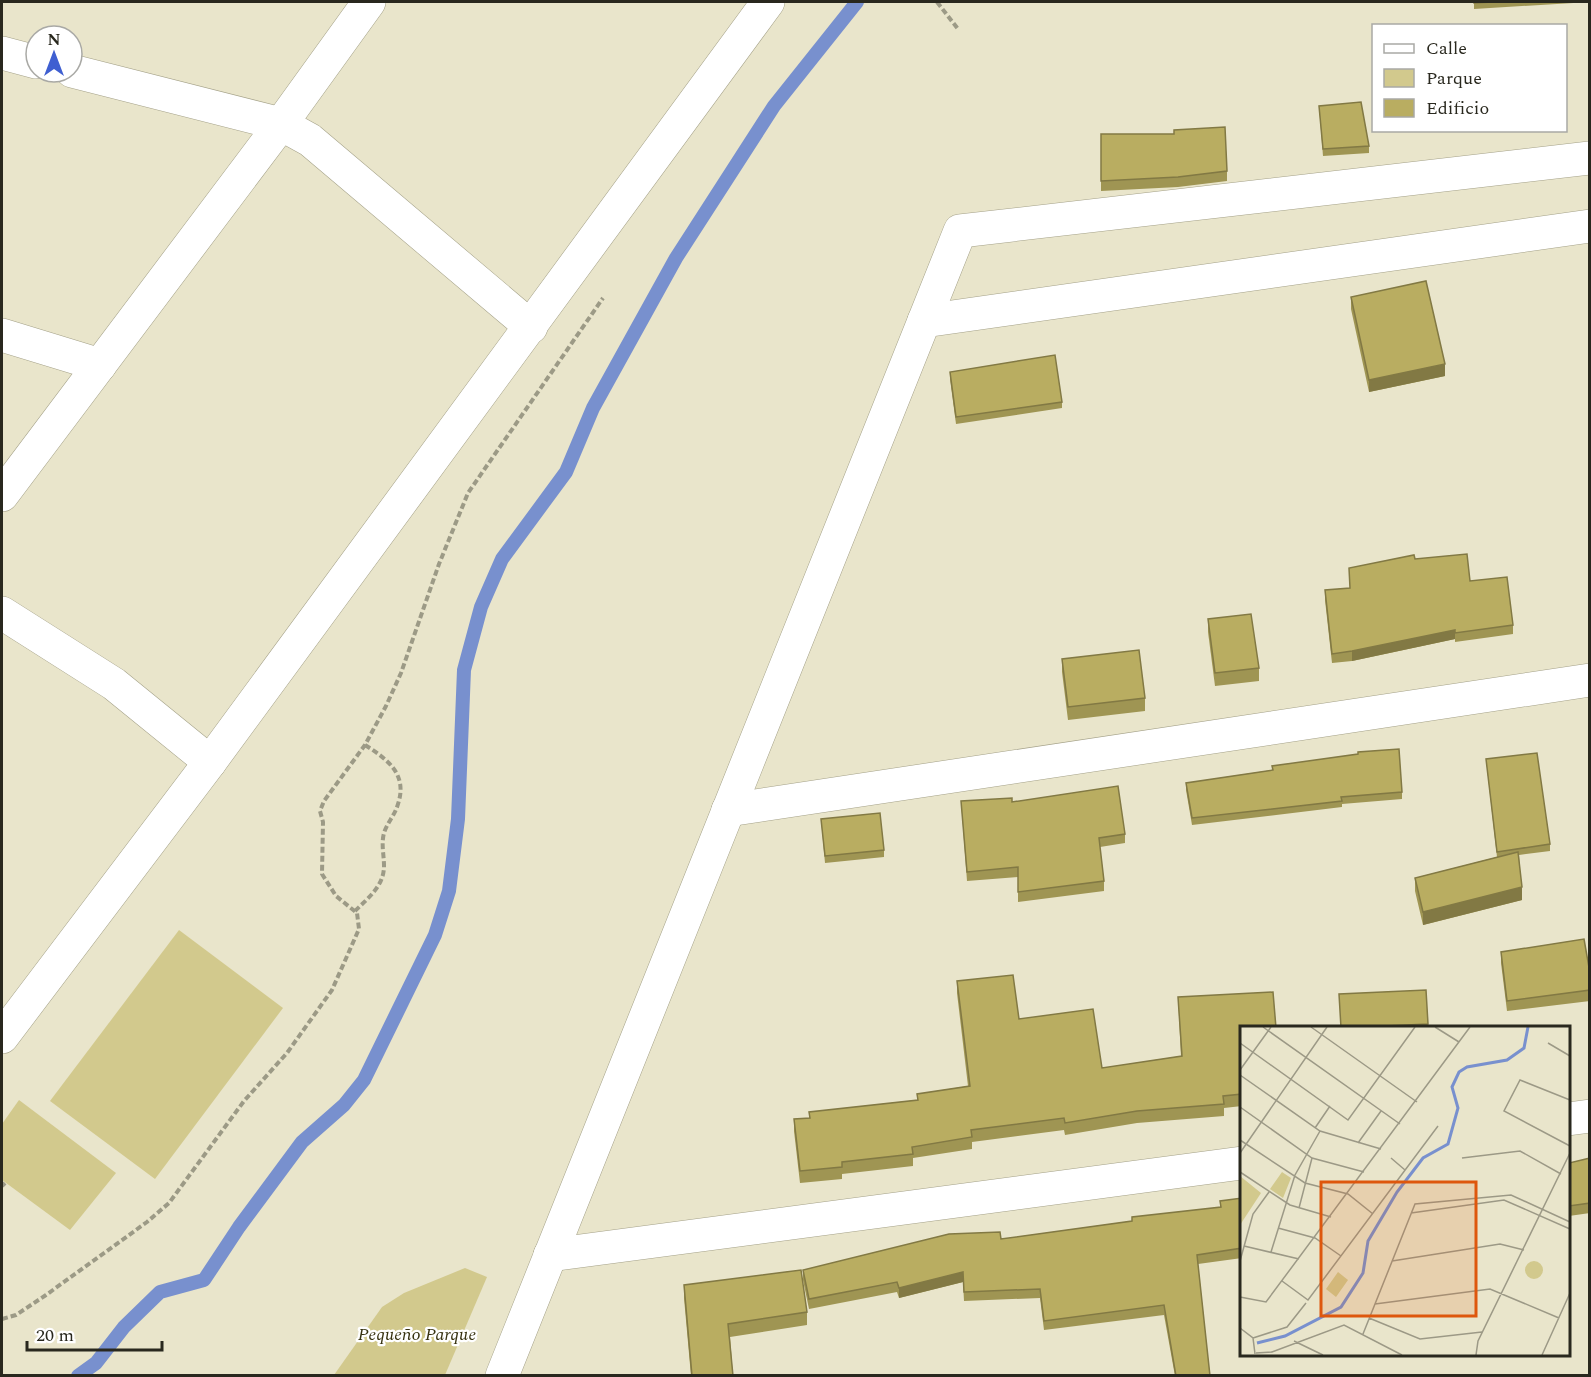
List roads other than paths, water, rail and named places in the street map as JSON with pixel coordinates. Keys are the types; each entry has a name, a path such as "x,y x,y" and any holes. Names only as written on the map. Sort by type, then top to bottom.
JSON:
{"street":[{"path":"2,495 281,124 369,2"},
{"path":"2,1037 210,762 768,2"},
{"path":"2,53 24,59"},
{"path":"84,74 281,124 310,140 531,327"},
{"path":"502,1376 960,231 1590,158"},
{"path":"924,321 1590,226"},
{"path":"2,335 100,365"},
{"path":"2,613 114,684 210,762"},
{"path":"728,810 1590,680"},
{"path":"1570,1119 1590,1116"},
{"path":"550,1255 1240,1163"}],"waterway":[{"path":"78,1376 96,1363 124,1327 160,1292 204,1280 239,1227 302,1142 344,1105 364,1080 435,935 449,891 458,819 464,670 481,607 502,559 566,472 593,408 676,258 774,106 857,2"}],"park label":[{"name":"Pequeño Parque","path":"417,1334"}]}
